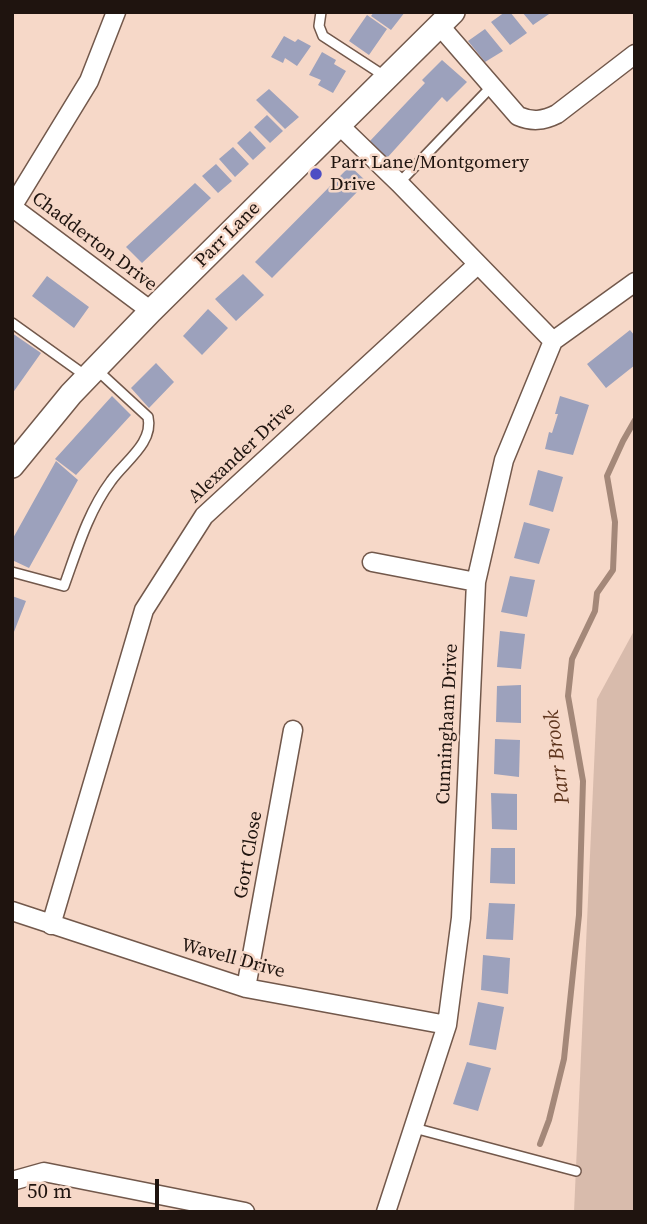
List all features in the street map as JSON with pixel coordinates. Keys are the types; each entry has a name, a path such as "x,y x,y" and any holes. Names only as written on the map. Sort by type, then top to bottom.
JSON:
{"street":[{"path":"12,207 89,81 116,12"},
{"path":"446,18 492,86 518,116 528,120 548,119 557,114 635,54"},
{"name":"Parr Lane","path":"12,466 71,394 151,311 446,18"},
{"path":"338,124 553,341 635,282"},
{"name":"Chadderton Drive","path":"12,207 151,311"},
{"name":"Alexander Drive","path":"51,925 144,610 204,516 477,265"},
{"name":"Cunningham Drive","path":"386,1212 447,1025 461,918 476,582 504,460 553,341"},
{"path":"372,562 476,582"},
{"name":"Gort Close","path":"246,988 293,730"},
{"name":"Wavell Drive","path":"12,911 246,988 447,1025"},
{"path":"12,1181 44,1172 245,1212"}],"lane":[{"path":"321,12 319,26 323,36 387,78"},
{"path":"399,183 492,86"},
{"path":"12,323 92,373 148,417 150,428 143,443 93,506 64,586 12,572"},
{"path":"414,1128 576,1171"}],"shaded area":[{"path":"635,629 635,1212 574,1212 597,699"}],"building":[{"path":"374,12 405,12 391,30 371,16"},
{"path":"505,12 510,12 527,33 510,45 491,22"},
{"path":"522,12 552,12 533,25"},
{"path":"367,15 387,29 369,55 349,41"},
{"path":"485,29 503,51 485,62 468,41"},
{"path":"284,36 311,46 297,66 285,58 283,63 271,57"},
{"path":"322,52 336,60 334,64 346,71 333,93 318,85 321,80 309,75"},
{"path":"442,60 467,82 447,102 442,97 387,158 369,142 425,83 422,80"},
{"path":"269,89 299,117 285,129 256,100"},
{"path":"267,115 283,131 270,143 254,127"},
{"path":"250,131 266,148 253,160 237,143"},
{"path":"233,147 249,164 235,177 219,159"},
{"path":"216,164 232,181 218,193 202,176"},
{"path":"350,166 367,182 272,278 255,262"},
{"path":"195,183 211,198 142,263 126,247"},
{"path":"243,274 264,295 236,321 215,299"},
{"path":"47,276 89,307 74,328 32,296"},
{"path":"208,309 228,328 202,355 183,336"},
{"path":"630,330 635,336 635,365 606,388 587,364"},
{"path":"12,333 41,353 12,394"},
{"path":"156,363 174,382 149,408 131,388"},
{"path":"112,396 131,415 76,475 55,459"},
{"path":"560,396 589,405 573,455 545,449 549,432 552,433 558,414 555,414"},
{"path":"56,461 78,480 29,568 12,560 12,540"},
{"path":"538,470 563,477 553,512 529,505"},
{"path":"524,522 550,529 539,564 514,558"},
{"path":"510,576 535,580 527,617 501,612"},
{"path":"12,596 26,601 12,637"},
{"path":"500,631 525,634 521,669 497,667"},
{"path":"521,685 521,723 496,722 497,686"},
{"path":"495,739 520,740 519,777 494,774"},
{"path":"491,793 517,794 517,830 492,829"},
{"path":"491,848 515,848 515,884 490,883"},
{"path":"489,903 515,904 513,940 486,939"},
{"path":"483,955 510,958 508,994 481,990"},
{"path":"478,1002 504,1007 496,1050 469,1045"},
{"path":"467,1062 491,1068 478,1111 453,1104"}],"waterway":[{"name":"Parr Brook","path":"540,1144 549,1120 564,1059 579,915 583,781 568,696 572,659 595,611 597,593 613,570 615,522 607,476 635,420"}],"place":[{"name":"Parr Lane/Montgomery Drive","path":"316,174"}]}
